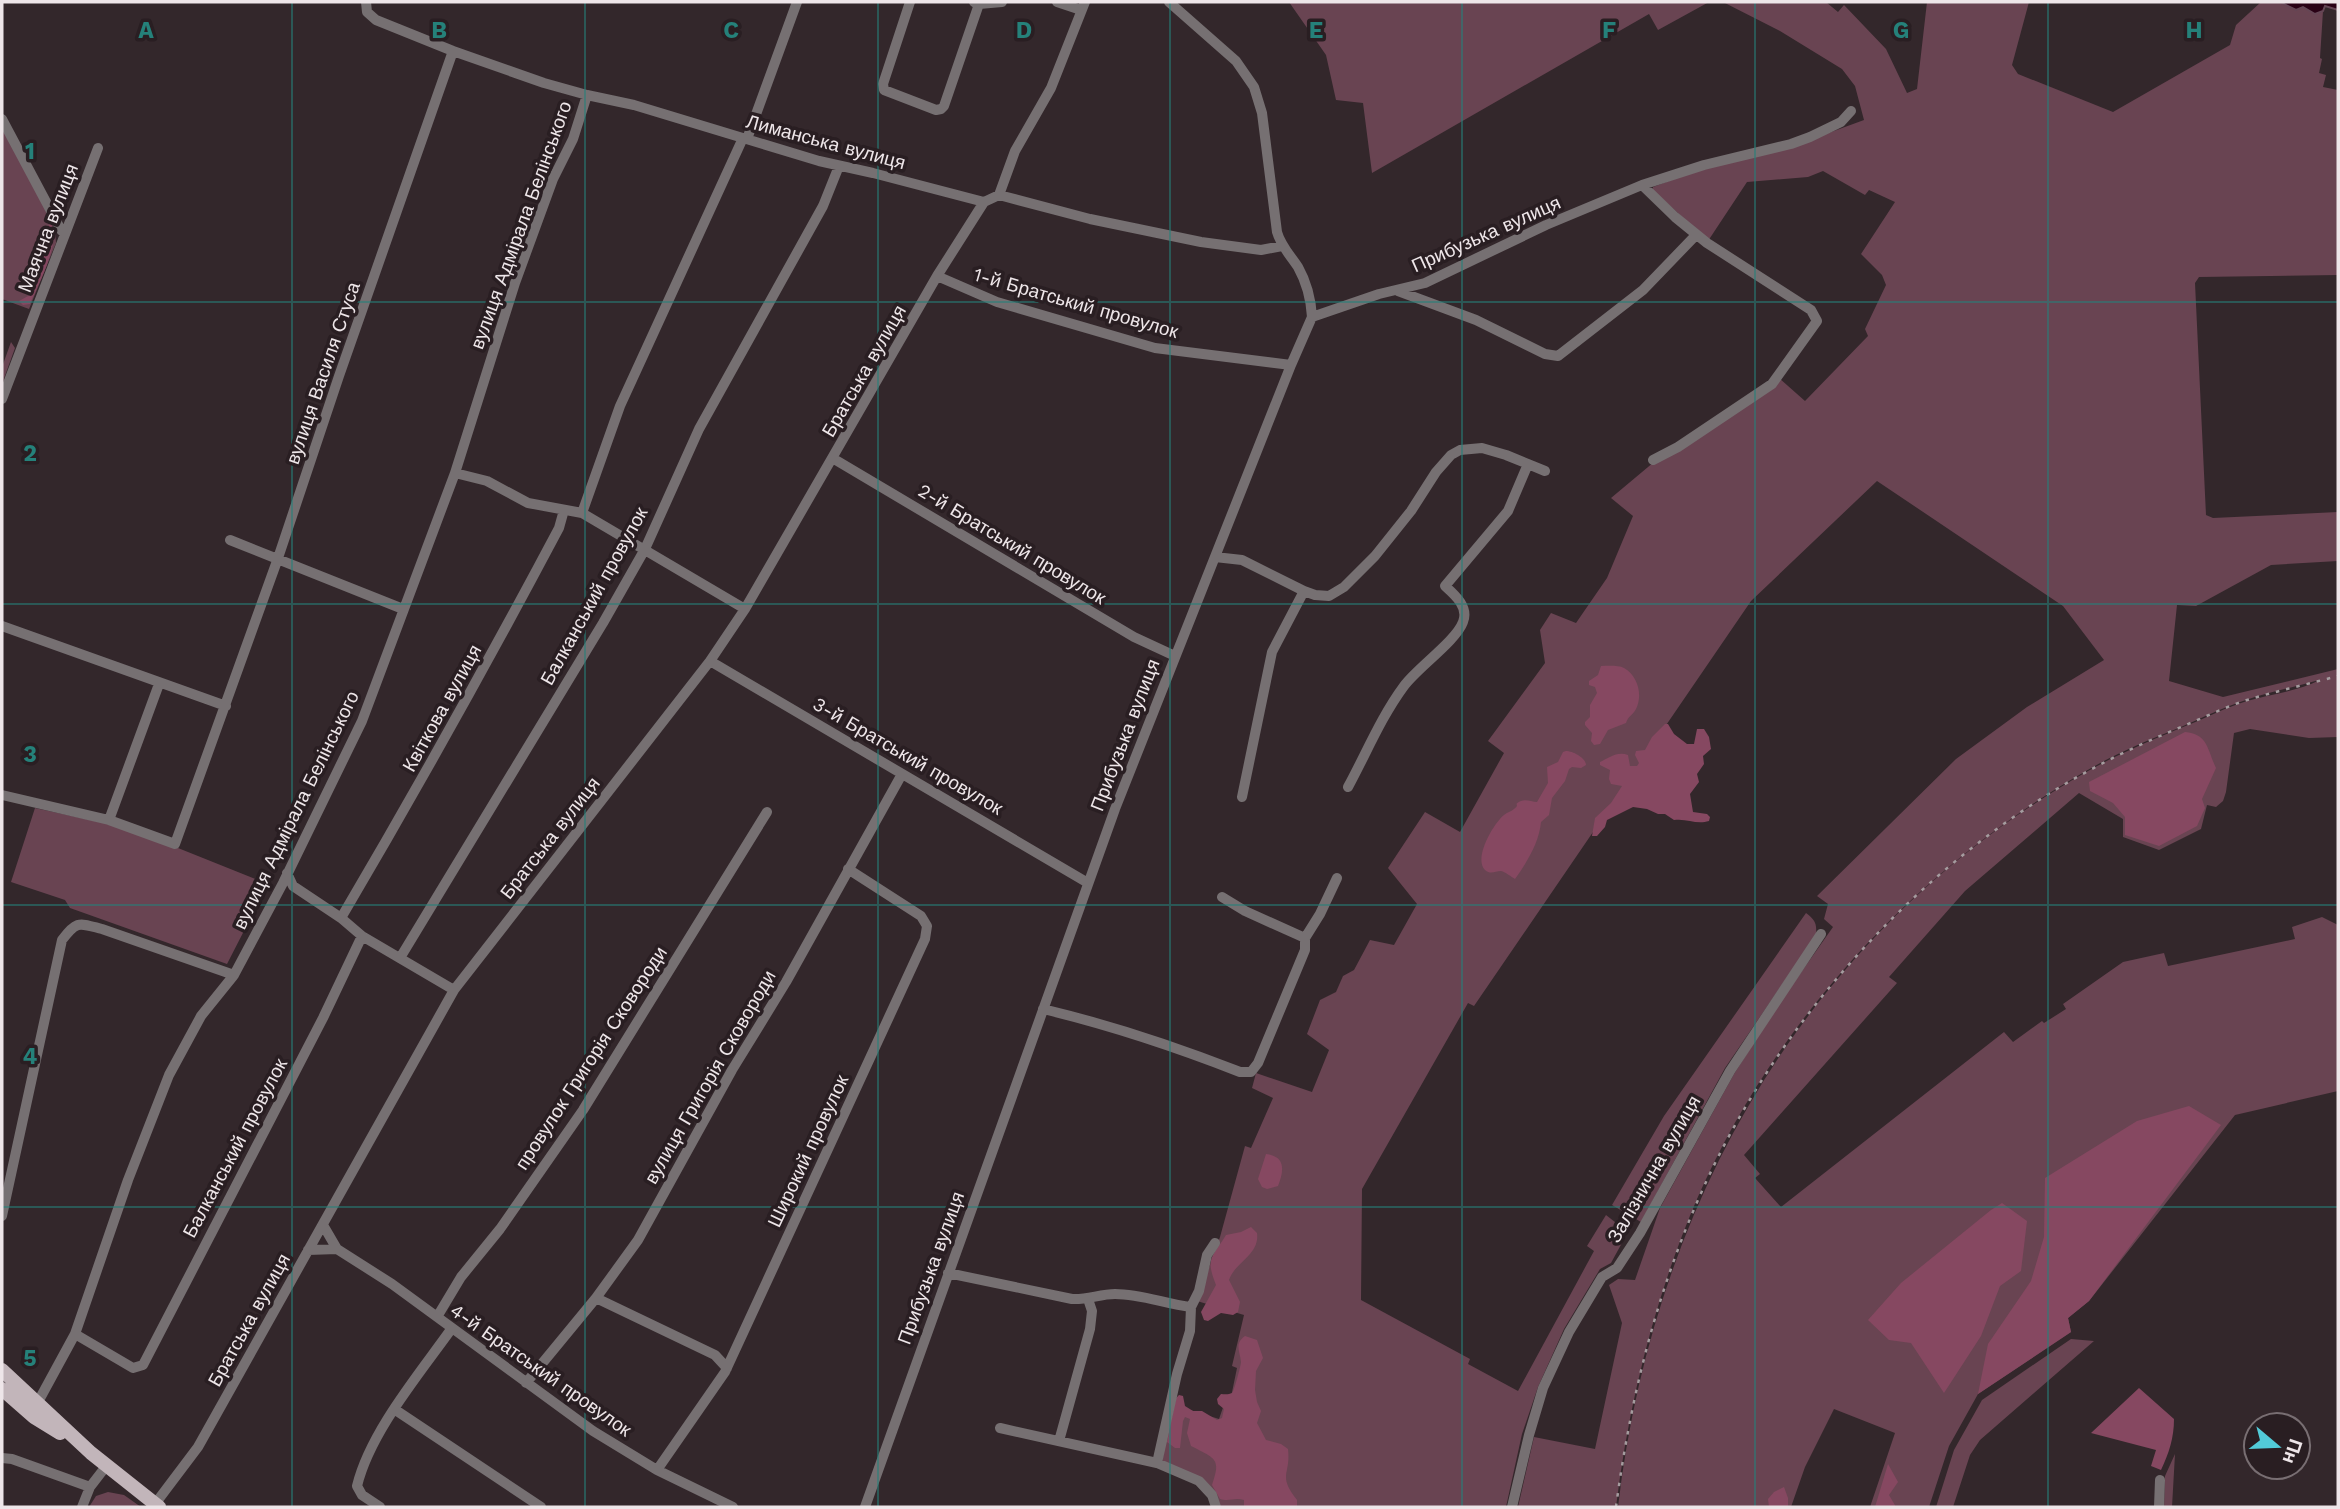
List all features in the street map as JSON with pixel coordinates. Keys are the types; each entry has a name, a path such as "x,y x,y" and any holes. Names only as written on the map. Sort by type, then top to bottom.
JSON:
{"main road":[{"path":"2,1370 91,1452 157,1506"},
{"path":"2,1389 34,1417 91,1452"}],"street":[{"name":"Лиманська вулиця","path":"366,2 370,16 453,51 587,95 634,105 839,166 984,202"},
{"path":"582,513 620,406 745,139 797,2"},
{"path":"911,2 883,85 884,90 936,110 944,106 976,3 1002,2"},
{"path":"999,195 1016,151 1051,88 1083,6 1057,2"},
{"path":"1168,2 1236,61 1254,87 1262,113 1277,232 1282,246 1298,268 1307,287 1312,317"},
{"name":"вулиця Василя Стуса","path":"109,820 176,844 278,561 339,376 453,51"},
{"name":"вулиця Адмірала Белінського","path":"38,1402 75,1334 128,1181 169,1074 201,1016 234,975 362,721 454,473 515,283 554,179 573,139 587,95"},
{"name":"Прибузька вулиця","path":"865,1507 1088,883 1214,557 1312,317 1445,275 1546,225 1642,185 1704,164 1791,144 1840,122 1851,111"},
{"path":"2,119 64,233"},
{"name":"Маячна вулиця","path":"2,399 99,148"},
{"name":"Балканський провулок","path":"400,958 645,549 699,429 823,206 839,166"},
{"path":"1642,185 1696,235 1811,310 1816,321 1772,384 1678,447 1653,460"},
{"path":"984,202 999,195 1090,219 1201,242 1261,250 1282,246"},
{"name":"Братська вулиця","path":"157,1506 198,1447 453,990 710,661 834,459 937,276 984,202"},
{"path":"1398,290 1476,320 1555,357 1573,347 1643,290 1696,235"},
{"name":"1-й Братський провулок","path":"937,276 986,298 1155,348 1291,365"},
{"path":"1214,557 1242,560 1304,591 1325,596 1334,594 1375,556 1411,512 1436,472 1451,455 1460,450 1482,448 1545,471"},
{"name":"2-й Братський провулок","path":"834,459 1133,637 1175,656"},
{"path":"1348,787 1405,684 1455,634 1463,622 1462,603 1445,586 1508,511 1528,464"},
{"path":"454,473 487,481 528,503 582,513 744,609"},
{"name":"Квіткова вулиця","path":"341,918 428,772 559,528 564,510"},
{"path":"230,541 404,609"},
{"path":"1242,797 1272,652 1304,591"},
{"path":"2,626 226,706"},
{"name":"3-й Братський провулок","path":"710,661 1088,883"},
{"path":"2,795 109,820 159,684"},
{"name":"вулиця Григорія Сковороди","path":"526,1383 596,1298 646,1226 902,774"},
{"name":"провулок Григорія Сковороди","path":"437,1317 461,1277 500,1229 583,1110 767,813"},
{"name":"Широкий провулок","path":"657,1470 727,1368 927,931 927,923 921,916 848,869"},
{"path":"287,873 293,886 341,918 362,936 453,990"},
{"path":"1043,1009 1079,1017 1156,1042 1240,1073 1251,1072 1258,1063 1288,991 1304,950 1305,938 1337,878"},
{"path":"1222,897 1245,911 1305,938"},
{"path":"2,1216 62,940 72,926 79,923 102,929 234,975"},
{"name":"Залізнична вулиця","path":"1512,1507 1543,1388 1569,1332 1602,1278 1617,1268 1640,1233 1730,1071 1821,934"},
{"name":"Балканський провулок","path":"75,1334 133,1368 143,1365 323,1018 362,936"},
{"name":"4-й Братський провулок","path":"323,1225 337,1248 437,1317 593,1432 657,1470 733,1507"},
{"path":"1157,1463 1177,1374 1189,1336 1191,1307 1199,1291 1207,1255 1215,1243"},
{"path":"308,1250 337,1248"},
{"path":"948,1273 1065,1298 1088,1299 1102,1294 1117,1294 1141,1296 1191,1307"},
{"path":"596,1298 715,1355 727,1368"},
{"path":"1059,1441 1090,1329 1092,1311 1088,1299"},
{"path":"380,1507 362,1496 357,1486 360,1472 394,1409 452,1328"},
{"path":"394,1409 541,1507"},
{"path":"1000,1428 1157,1463 1199,1480 1212,1495 1216,1507"},
{"path":"2,1458 90,1487"},
{"path":"82,1507 90,1487 107,1465"},
{"path":"2159,1507 2160,1480"}],"shaded area":[{"path":"1289,2 1709,2 1658,30 1649,14 1372,173 1363,103 1336,100 1326,55"},
{"path":"1723,2 1826,2 1838,12 1844,5 1886,49 1907,93 1917,89 1927,2 2029,2 2012,65 2018,74 2113,112 2230,45 2236,25 2261,2 2280,2 2296,10 2303,7 2319,13 2323,11 2319,73 2326,75 2323,87 2338,90 2338,275 2199,277 2195,283 2206,515 2213,518 2338,512 2338,561 2271,565 2196,606 2177,605 2169,681 2223,697 2338,669 2338,737 2309,738 2250,729 2234,733 2223,801 2216,807 2207,805 2201,829 2159,850 2123,837 2123,819 2079,793 1965,891 1889,977 1897,983 1744,1155 1760,1174 1755,1178 1781,1207 2004,1032 2013,1042 2042,1021 2044,1023 2066,1009 2063,1004 2123,962 2164,953 2168,966 2295,939 2292,927 2322,917 2338,925 2338,1091 2235,1115 2089,1301 2068,1318 2071,1332 1978,1394 1949,1446 1929,1507 1870,1507 1895,1433 1834,1409 1805,1467 1791,1507 1618,1507 1637,1393 1668,1283 1710,1179 1763,1081 1828,991 1904,908 1989,835 1909,902 1857,954 1810,1010 1767,1070 1729,1133 1697,1199 1656,1312 1628,1428 1616,1507 1518,1507 1534,1437 1595,1449 1622,1323 1609,1285 1618,1279 1635,1280 1660,1208 1734,1074 1833,927 1824,919 1828,904 1817,896 1956,759 2027,707 2104,660 2063,606 1877,481 1751,601 1474,1006 1468,1003 1362,1189 1361,1300 1470,1359 1468,1364 1518,1391 1594,1251 1587,1246 1606,1215 1620,1226 1624,1233 1623,1241 1611,1263 1600,1269 1564,1329 1538,1387 1522,1434 1506,1507 1218,1507 1214,1494 1162,1463 1171,1404 1219,1419 1227,1396 1231,1397 1237,1368 1232,1366 1244,1315 1197,1301 1220,1237 1245,1146 1251,1148 1273,1098 1252,1088 1256,1073 1312,1092 1329,1050 1307,1034 1320,1000 1336,992 1343,976 1354,970 1370,940 1394,945 1417,904 1388,868 1425,812 1460,832 1504,753 1488,741 1545,663 1540,630 1551,613 1576,623 1607,578 1633,516 1611,498 1654,462 1779,378 1805,401 1868,336 1865,329 1886,285 1882,275 1861,254 1895,202 1869,190 1865,195 1823,171 1808,177 1747,182 1708,241 1653,190 1653,187 1703,168 1793,146 1864,120 1855,86 1842,69 1780,31","holes":["2319,680 2303,687 2232,706 2125,752 2088,771 1991,834 2086,771 2121,753 2238,703"]},
{"path":"2280,2 2338,2 2338,10 2325,6 2323,11 2315,14 2303,7 2296,10"},
{"path":"2,124 55,226 56,243 29,309 2,299"},
{"path":"50,223 54,239 52,250 30,304 23,305 19,301 30,295 43,264 46,233"},
{"path":"11,342 15,348 2,384 2,367"},
{"path":"1601,666 1619,666 1629,671 1638,686 1639,698 1636,709 1626,723 1608,730 1600,744 1594,745 1591,741 1592,733 1585,722 1590,717 1590,705 1597,693 1595,687 1589,685 1589,681 1598,675"},
{"path":"1665,724 1687,744 1694,744 1697,729 1704,729 1709,737 1711,749 1703,756 1704,764 1697,774 1699,782 1690,794 1693,812 1707,814 1709,821 1674,820 1665,814 1633,807 1607,820 1597,836 1592,836 1595,818 1611,803 1622,786 1611,784 1610,770 1600,765 1600,762 1624,754 1628,755 1630,766 1637,766 1639,763 1636,751 1645,750 1652,737"},
{"path":"2185,732 2203,739 2216,768 2202,799 2205,808 2197,826 2159,846 2125,835 2125,817 2113,803 2090,791 2089,782"},
{"path":"1566,751 1579,755 1586,765 1569,769 1565,781 1552,798 1549,815 1541,822 1535,845 1524,866 1515,879 1505,872 1491,873 1485,870 1482,865 1483,849 1495,825 1517,806 1518,802 1537,802 1548,783 1547,767 1558,762"},
{"path":"35,808 109,824 268,884 227,964 70,908 65,900 11,882"},
{"path":"1806,913 1815,922 1816,935 1725,1068 1641,1222 1612,1205 1664,1116"},
{"path":"2189,1106 2221,1125 2089,1301 2068,1318 2071,1332 1978,1394 1988,1344 2031,1281 2044,1237 2045,1178 2137,1121"},
{"path":"1266,1154 1273,1155 1282,1165 1278,1186 1267,1189 1262,1187 1258,1179"},
{"path":"2002,1203 2027,1221 2021,1271 2000,1286 1981,1336 1944,1393 1911,1343 1889,1340 1868,1320 1901,1283"},
{"path":"1251,1227 1257,1233 1255,1247 1229,1280 1240,1302 1238,1312 1233,1315 1221,1313 1208,1321 1204,1320 1201,1312 1216,1285 1211,1269 1214,1254 1226,1235"},
{"path":"1245,1336 1257,1340 1263,1358 1256,1371 1255,1390 1261,1411 1257,1423 1266,1440 1288,1449 1286,1480 1297,1500 1297,1507 1244,1507 1244,1500 1220,1499 1212,1485 1216,1469 1214,1460 1191,1446 1187,1433 1190,1419 1185,1417 1183,1421 1180,1448 1167,1442 1176,1398 1179,1395 1183,1396 1185,1406 1193,1411 1202,1411 1217,1420 1222,1418 1224,1409 1217,1399 1221,1394 1233,1392 1241,1362 1239,1345"},
{"path":"2071,1339 2094,1341 1980,1440 1970,1455 1953,1507 1936,1507 1954,1450 1982,1400"},
{"path":"2139,1388 2174,1419 2170,1445 2161,1470 2151,1466 2156,1450 2091,1433"},
{"path":"2175,1454 2172,1507 2164,1507 2165,1476"},
{"path":"1888,1464 1898,1482 1889,1495 1896,1507 1875,1507"},
{"path":"1784,1487 1788,1507 1769,1507 1768,1499"},
{"path":"108,1492 124,1495 141,1507 89,1507 96,1496"}],"railway":[{"path":"1616,1507 1646,1350 1669,1274 1698,1200 1730,1135 1768,1071 1811,1011 1859,953 1912,900 1968,851 2028,807 2090,770 2146,742 2230,706 2338,676"}]}
